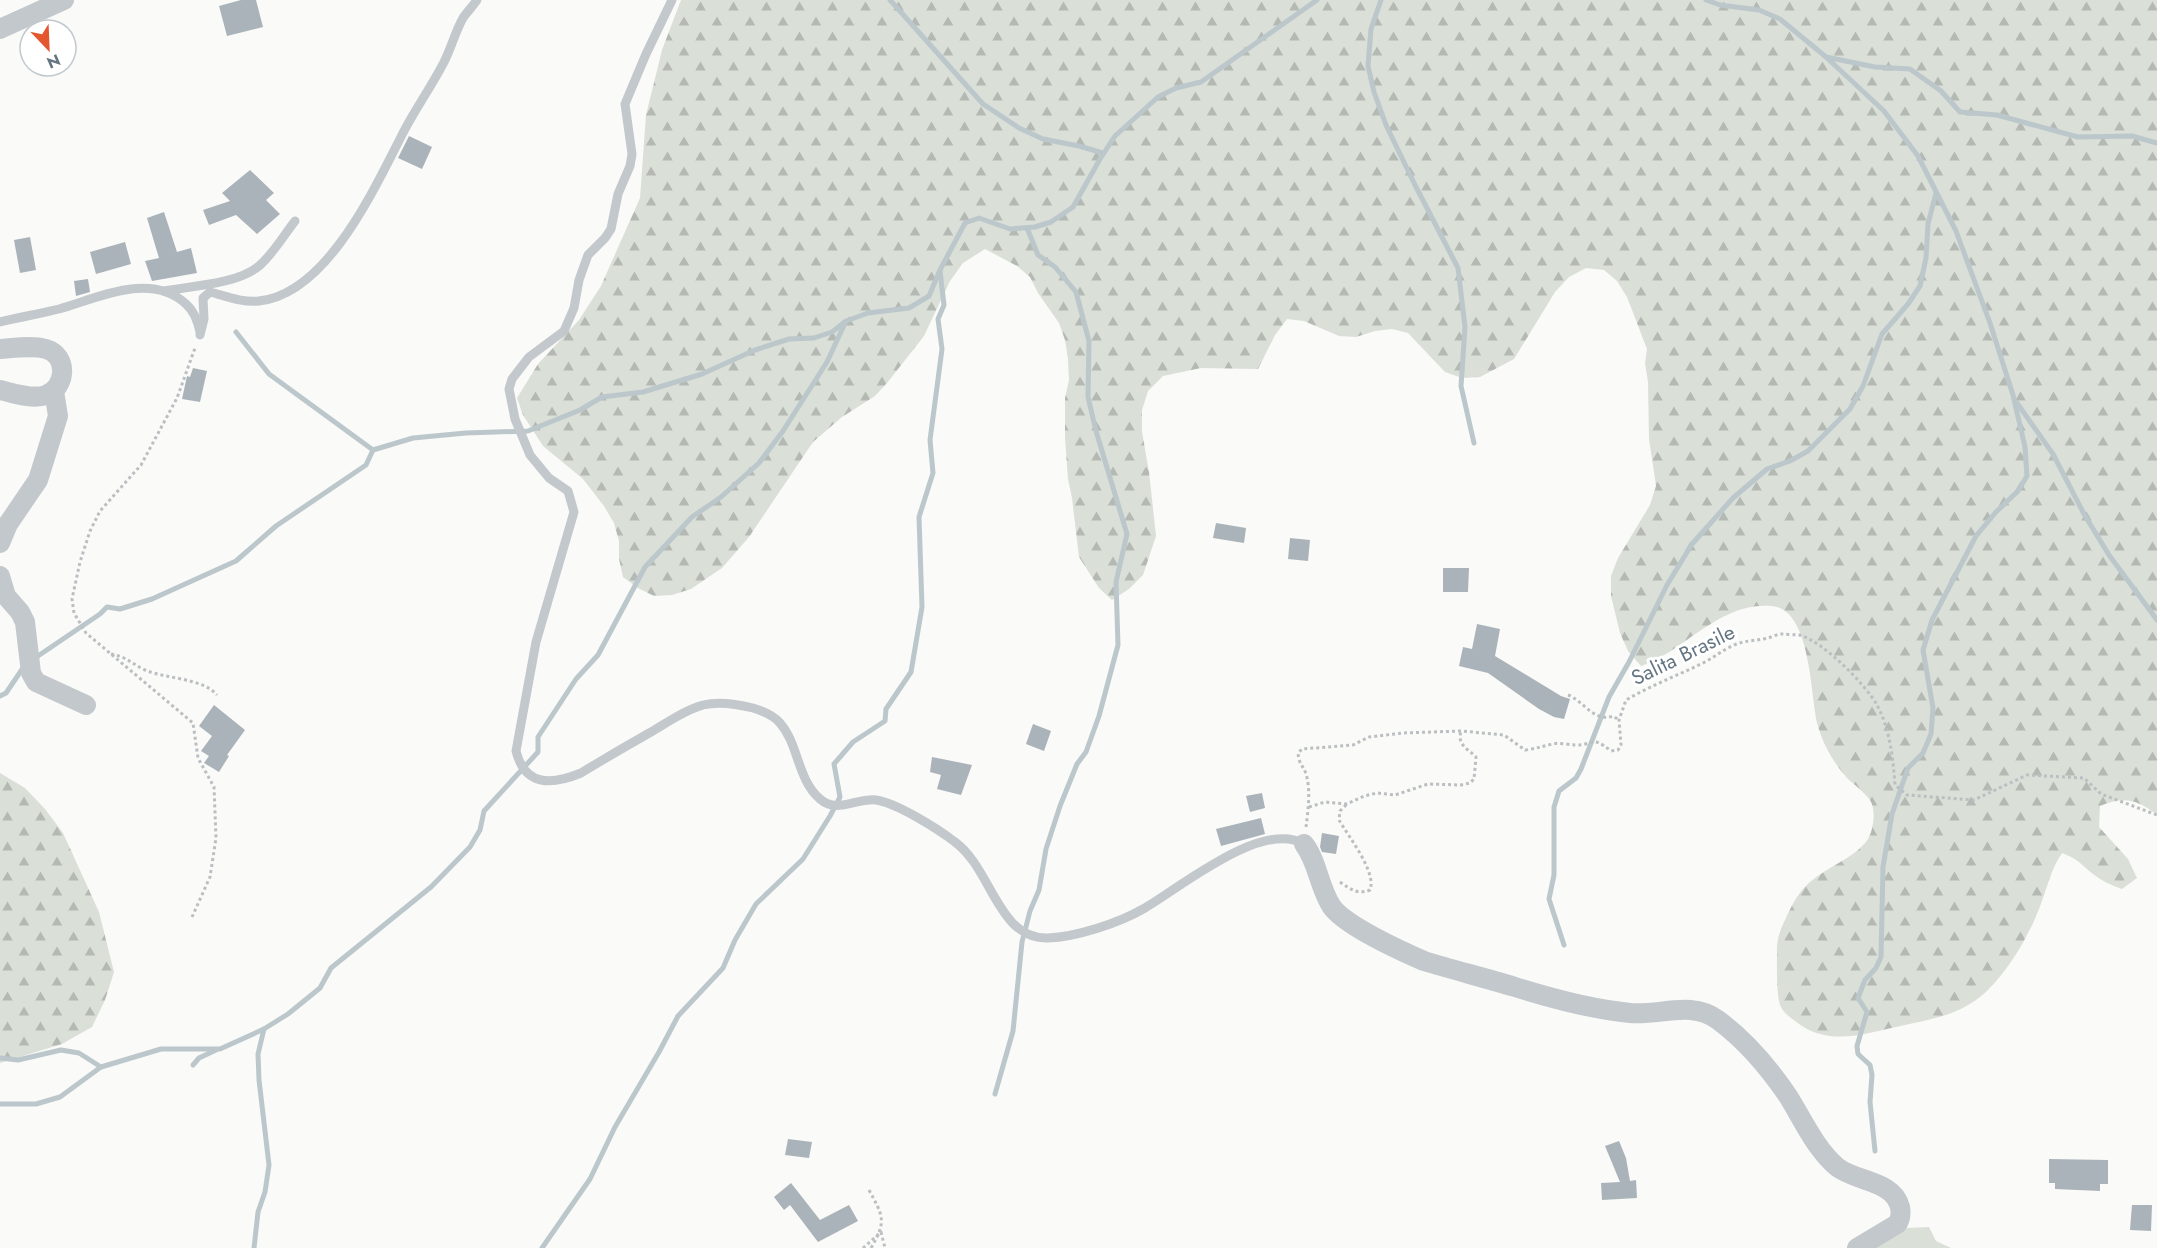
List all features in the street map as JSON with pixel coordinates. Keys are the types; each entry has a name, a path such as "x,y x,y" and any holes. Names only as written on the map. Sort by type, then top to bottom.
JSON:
{"street":[{"path":"0,30 34,9 64,0"},
{"path":"0,349 44,348 51,351 61,363 63,370 59,385 54,391 40,397 0,390"},
{"path":"0,543 8,524 38,480 58,416 54,391"},
{"path":"0,576 6,596 20,612 25,622 32,673 36,682 86,705"},
{"path":"1304,843 1333,908 1396,948 1424,961 1580,1005 1642,1014 1652,1014 1662,1010 1692,1010 1704,1012 1717,1019 1741,1040 1772,1074 1808,1130 1838,1167 1886,1188 1894,1196 1900,1207 1900,1220 1893,1228 1876,1235 1857,1248"}],"lane":[{"path":"200,335 204,319 203,298 206,294 210,292 241,300 259,301 276,296 294,288 312,274 331,254 346,235 386,169 444,62 463,19 477,0"},
{"path":"672,0 625,104 632,154 630,166 618,194 611,229 606,238 588,255 579,280 574,308 564,331 529,357 512,379 509,389 515,419 530,455 549,478 568,491 574,512 536,642 516,751 525,772 537,779 550,782 565,780 682,714 705,705 726,703 758,710 778,721 785,730 810,788 819,799 838,806 863,800 877,800 894,805 936,829 957,843 972,858 1004,914 1015,926 1035,937 1049,938 1104,925 1133,914 1227,856 1251,846 1284,837 1291,837 1304,843"},
{"path":"164,291 234,278 247,273 260,265 295,222"},
{"path":"0,322 142,287 177,296 189,307 199,325 200,335"}],"path":[{"path":"192,916 210,877 216,838 214,787 198,758 193,723 86,633 74,613 72,599 90,531 100,511 141,465 168,417 200,335"},
{"name":"Salita Brasile","path":"1619,720 1626,700 1706,662 1733,645 1780,634 1790,636 1798,634 1843,664 1876,705 1892,750 1895,785 1907,795 1974,800 2027,775 2084,778 2101,794 2157,815"},
{"path":"110,653 124,656 145,670 178,680 202,684 217,695"},
{"path":"1304,843 1308,808 1306,772 1299,765 1298,753 1302,749 1353,745 1369,736 1461,730 1504,735 1524,750 1555,742 1579,745 1590,741 1601,742 1611,750 1618,750 1621,745 1619,720 1613,716 1606,719 1600,717 1575,697 1568,695"},
{"path":"1319,873 1339,881 1353,891 1370,890 1372,885 1370,873 1339,820 1340,811 1347,804 1377,793 1395,795 1428,784 1470,783 1474,779 1476,757 1462,746 1459,738 1461,730"},
{"path":"1308,808 1325,802 1347,804"},
{"path":"869,1190 882,1214 881,1232 885,1248"},
{"path":"863,1248 881,1232"},
{"path":"871,1248 881,1232"}],"green space":[{"path":"681,0 2157,0 2157,815 2136,802 2116,801 2100,806 2099,827 2128,859 2137,878 2122,889 2100,879 2076,860 2062,853 2035,920 2011,962 1978,999 1956,1011 1933,1019 1847,1036 1823,1035 1811,1031 1784,1012 1779,1003 1777,980 1777,943 1782,926 1795,901 1810,882 1864,845 1873,825 1873,808 1868,797 1848,779 1839,767 1823,740 1815,713 1802,638 1795,622 1785,611 1772,606 1736,611 1703,628 1673,650 1641,666 1628,651 1620,633 1611,596 1611,576 1618,558 1650,505 1656,486 1649,439 1648,382 1645,363 1647,349 1627,297 1617,281 1604,270 1586,268 1569,277 1555,292 1514,359 1480,377 1462,378 1445,372 1408,333 1392,329 1356,337 1339,336 1304,321 1287,319 1275,335 1258,369 1201,368 1163,376 1148,391 1142,410 1142,432 1156,536 1143,575 1129,589 1112,600 1099,588 1079,557 1068,479 1065,438 1068,359 1059,323 1030,277 1017,266 985,249 963,263 950,281 924,336 887,383 875,396 842,417 813,442 749,537 722,568 691,589 672,595 654,596 638,588 623,577 619,559 619,541 614,523 604,506 583,479 543,446 523,415 517,398 538,364 579,320 601,286 640,198 646,115 662,50"},
{"path":"0,773 25,788 63,833 99,912 114,972 105,1000 92,1027 62,1044 0,1063"},
{"path":"1929,1227 1936,1241 1951,1248 1865,1248 1906,1228"}],"building":[{"path":"241,0 256,0 263,27 227,36 219,6"},
{"path":"409,136 432,147 422,169 398,158"},
{"path":"250,170 274,193 266,200 280,214 257,234 236,215 209,225 203,210 230,201 222,193"},
{"path":"164,212 177,252 191,248 197,273 152,281 145,261 159,258 147,218"},
{"path":"30,237 36,270 20,273 14,240"},
{"path":"125,242 131,264 96,274 90,252"},
{"path":"88,279 90,292 76,296 74,281"},
{"path":"193,368 207,371 200,402 182,399 187,376 190,377"},
{"path":"1216,523 1246,528 1244,543 1213,538"},
{"path":"1290,538 1310,540 1308,561 1288,559"},
{"path":"1443,568 1469,568 1468,592 1443,592"},
{"path":"1477,624 1500,629 1495,656 1561,696 1570,699 1564,719 1554,717 1539,709 1488,673 1459,666 1463,647 1472,649"},
{"path":"214,705 245,730 227,755 229,756 219,772 204,763 209,756 201,751 212,736 199,726"},
{"path":"1033,724 1051,731 1044,751 1026,744"},
{"path":"932,757 972,765 961,795 937,789 941,775 930,772"},
{"path":"1262,793 1265,808 1250,812 1246,796"},
{"path":"1261,818 1265,834 1221,846 1216,829"},
{"path":"1322,833 1339,836 1336,854 1322,852 1320,847"},
{"path":"788,1139 812,1142 809,1158 785,1155"},
{"path":"1619,1141 1626,1158 1630,1181 1636,1180 1637,1198 1602,1200 1601,1183 1620,1182 1605,1146"},
{"path":"2049,1159 2108,1160 2108,1184 2100,1184 2100,1191 2055,1189 2055,1183 2049,1183"},
{"path":"791,1183 820,1220 849,1205 858,1221 818,1242 790,1205 784,1210 774,1197"},
{"path":"2132,1205 2152,1205 2151,1231 2130,1230"}],"waterway":[{"path":"890,0 983,104 1019,128 1043,139 1103,153"},
{"path":"35,658 107,607 120,609 152,599 236,561 276,526 366,465 373,450 413,438 528,431 580,410 602,397 643,392 702,374 755,350 789,339 814,338 832,332 846,321 868,313 909,308 929,296 965,223 979,218 1010,229 1035,227 1051,222 1073,207 1115,136 1158,97 1176,88 1201,82 1317,0"},
{"path":"1381,0 1371,29 1368,66 1374,92 1386,125 1458,268 1465,327 1461,386 1474,443"},
{"path":"1706,0 1720,5 1759,10 1780,19 1826,57 1884,111 1918,156 1956,231 1990,323 2013,395 2025,447 2027,476 2018,491 1976,536 1932,620 1923,650 1933,708 1931,734 1923,753 1908,768 1892,814 1883,867 1881,957 1876,968 1865,980 1858,998 1867,1012 1857,1046 1858,1054 1870,1065 1872,1075 1870,1102 1875,1151"},
{"path":"1826,57 1875,67 1910,69 1941,91 1960,112 1997,115 2078,137 2132,136 2157,143"},
{"path":"1564,945 1549,899 1554,875 1554,807 1559,791 1576,778 1581,769 1609,697 1667,585 1692,544 1733,498 1767,469 1790,461 1808,451 1850,409 1863,386 1882,334 1920,286 1926,258 1928,224 1936,193"},
{"path":"995,1094 1013,1031 1022,942 1030,911 1039,890 1046,849 1060,806 1077,764 1086,752 1099,716 1118,645 1116,582 1127,534 1088,397 1089,341 1076,292 1055,267 1038,255 1027,228"},
{"path":"542,1248 590,1179 615,1127 678,1016 723,968 735,940 756,904 803,859 830,816 840,797 834,764 853,742 885,721 886,709 911,672 922,607 919,517 933,473 930,440 942,349 938,319 944,305 940,271"},
{"path":"0,1104 36,1104 60,1097 101,1067 161,1049 220,1049 264,1029 288,1014 320,988 331,968 431,887 470,847 480,830 484,811 538,752 538,737 576,679 598,655 645,567 692,517 721,497 759,463 783,431 827,362 845,323"},
{"path":"236,332 269,374 373,450"},
{"path":"2017,403 2053,454 2084,514 2109,555 2157,620"},
{"path":"0,696 6,693 25,665"},
{"path":"254,1248 258,1212 265,1192 269,1165 258,1054 264,1029"},
{"path":"0,1058 18,1060 61,1050 79,1053 101,1067"},
{"path":"193,1065 199,1058 216,1050"}]}
